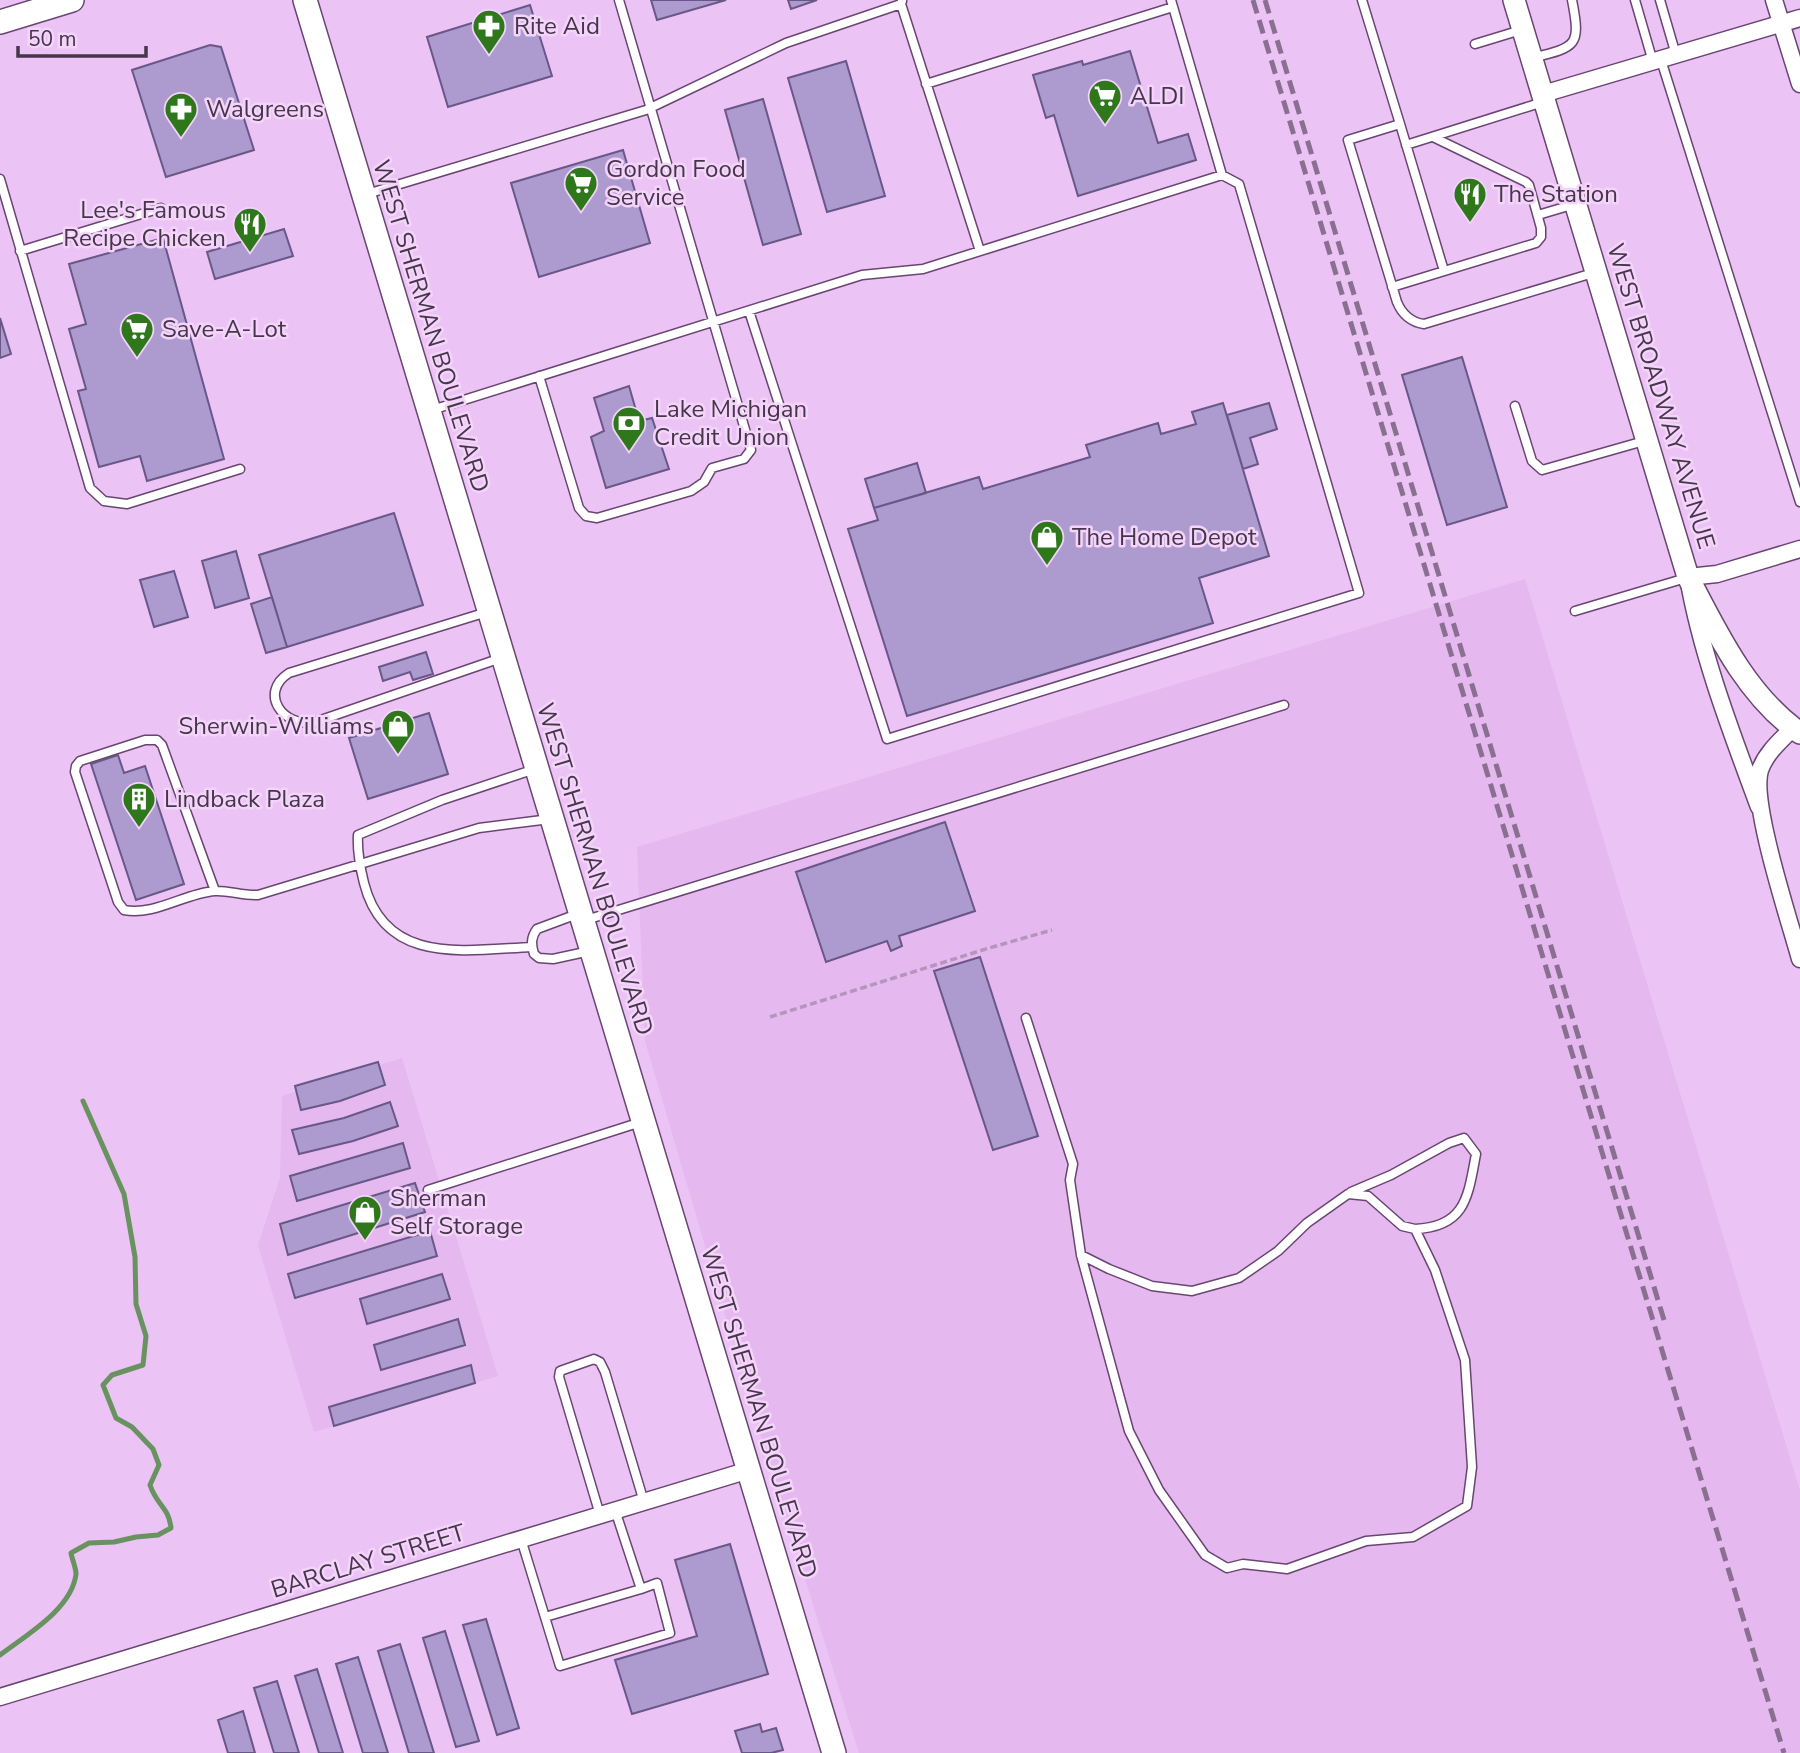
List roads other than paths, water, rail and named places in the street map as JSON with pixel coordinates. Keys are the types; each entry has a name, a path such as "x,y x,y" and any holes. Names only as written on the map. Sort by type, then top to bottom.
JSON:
{"main road":[{"path":"0,22 72,0"},
{"name":"WEST SHERMAN BOULEVARD","path":"305,0 834,1753"}],"street":[{"name":"WEST BROADWAY AVENUE","path":"1514,0 1688,578 1694,612 1759,807 1800,959"},
{"path":"1774,0 1800,84"},
{"path":"1544,98 1800,18"},
{"path":"1796,731 1754,690 1726,648 1688,578 1717,574 1800,549"},
{"name":"WEST BROADWAY AVENUE","path":"1759,807 1759,772 1771,749 1796,731"},
{"name":"BARCLAY STREET","path":"0,1697 749,1470"}],"lane":[{"path":"540,376 579,508 586,516 597,518 691,491 704,482 712,468 744,459 751,450 620,0"},
{"path":"1362,0 1444,271"},
{"path":"1532,58 1559,51 1572,43 1578,30 1572,0"},
{"path":"1635,0 1663,59 1800,502"},
{"path":"1660,0 1663,59"},
{"path":"364,195 652,107 786,43 901,2 979,251"},
{"path":"749,311 887,739 1359,593 1239,184 1223,175 1172,4 926,84"},
{"path":"1475,44 1523,29"},
{"path":"1406,145 1544,98"},
{"path":"1400,124 1348,139 1392,287 1404,315 1424,324 1596,272"},
{"path":"1392,287 1536,243 1542,233 1526,182 1433,136"},
{"path":"429,411 862,275 923,269 1223,175"},
{"path":"0,179 90,488 104,501 127,504 240,469"},
{"path":"1538,215 1576,204"},
{"path":"20,251 161,208"},
{"path":"1515,406 1532,461 1542,470 1647,440"},
{"path":"1575,611 1688,578"},
{"path":"490,611 289,673 280,679 275,699 285,716 296,722 315,722 504,657"},
{"path":"592,950 545,959 534,954 533,935 537,929 1284,705"},
{"path":"215,891 162,745 157,740 145,740 80,761 75,772 118,902 124,910 133,912 215,891 243,896 258,895 479,828 553,819"},
{"path":"532,947 457,951 428,948 408,941 388,928 376,915 368,899 360,865 358,835 442,800 538,769"},
{"path":"1026,1018 1073,1164 1070,1180 1081,1255 1129,1431 1159,1490 1205,1555 1227,1568 1243,1563 1287,1569 1366,1541 1413,1537 1467,1506 1472,1467 1465,1360 1435,1270 1415,1228"},
{"path":"428,1190 644,1122"},
{"path":"1081,1255 1152,1286 1192,1291 1240,1278 1278,1251 1307,1223 1348,1194 1391,1175 1449,1143 1464,1138 1476,1154 1468,1195 1456,1217 1433,1228 1402,1226 1368,1196 1348,1194"},
{"path":"641,1589 608,1513 559,1377 560,1371 594,1359 600,1362 644,1502"},
{"path":"521,1539 560,1666 670,1633 657,1583 545,1617"}],"waterway":[{"path":"0,1655 46,1620 66,1599 76,1574 71,1553 89,1543 158,1535 171,1528 168,1515 150,1485 159,1465 153,1449 132,1427 116,1418 103,1385 112,1375 143,1365 146,1336 136,1304 135,1257 124,1194 83,1101"}],"railway":[{"path":"1253,0 1784,1753"},
{"path":"1265,0 1664,1320"}],"place":[{"name":"Rite Aid","path":"489,56"},
{"name":"ALDI","path":"1105,126"},
{"name":"Walgreens","path":"181,139"},
{"name":"Gordon Food Service","path":"581,213"},
{"name":"The Station","path":"1470,224"},
{"name":"Lee's Famous Recipe Chicken","path":"250,254"},
{"name":"Save-A-Lot","path":"137,359"},
{"name":"Lake Michigan Credit Union","path":"629,453"},
{"name":"The Home Depot","path":"1047,567"},
{"name":"Sherwin-Williams","path":"398,756"},
{"name":"Lindback Plaza","path":"139,829"},
{"name":"Sherman Self Storage","path":"365,1242"}]}
